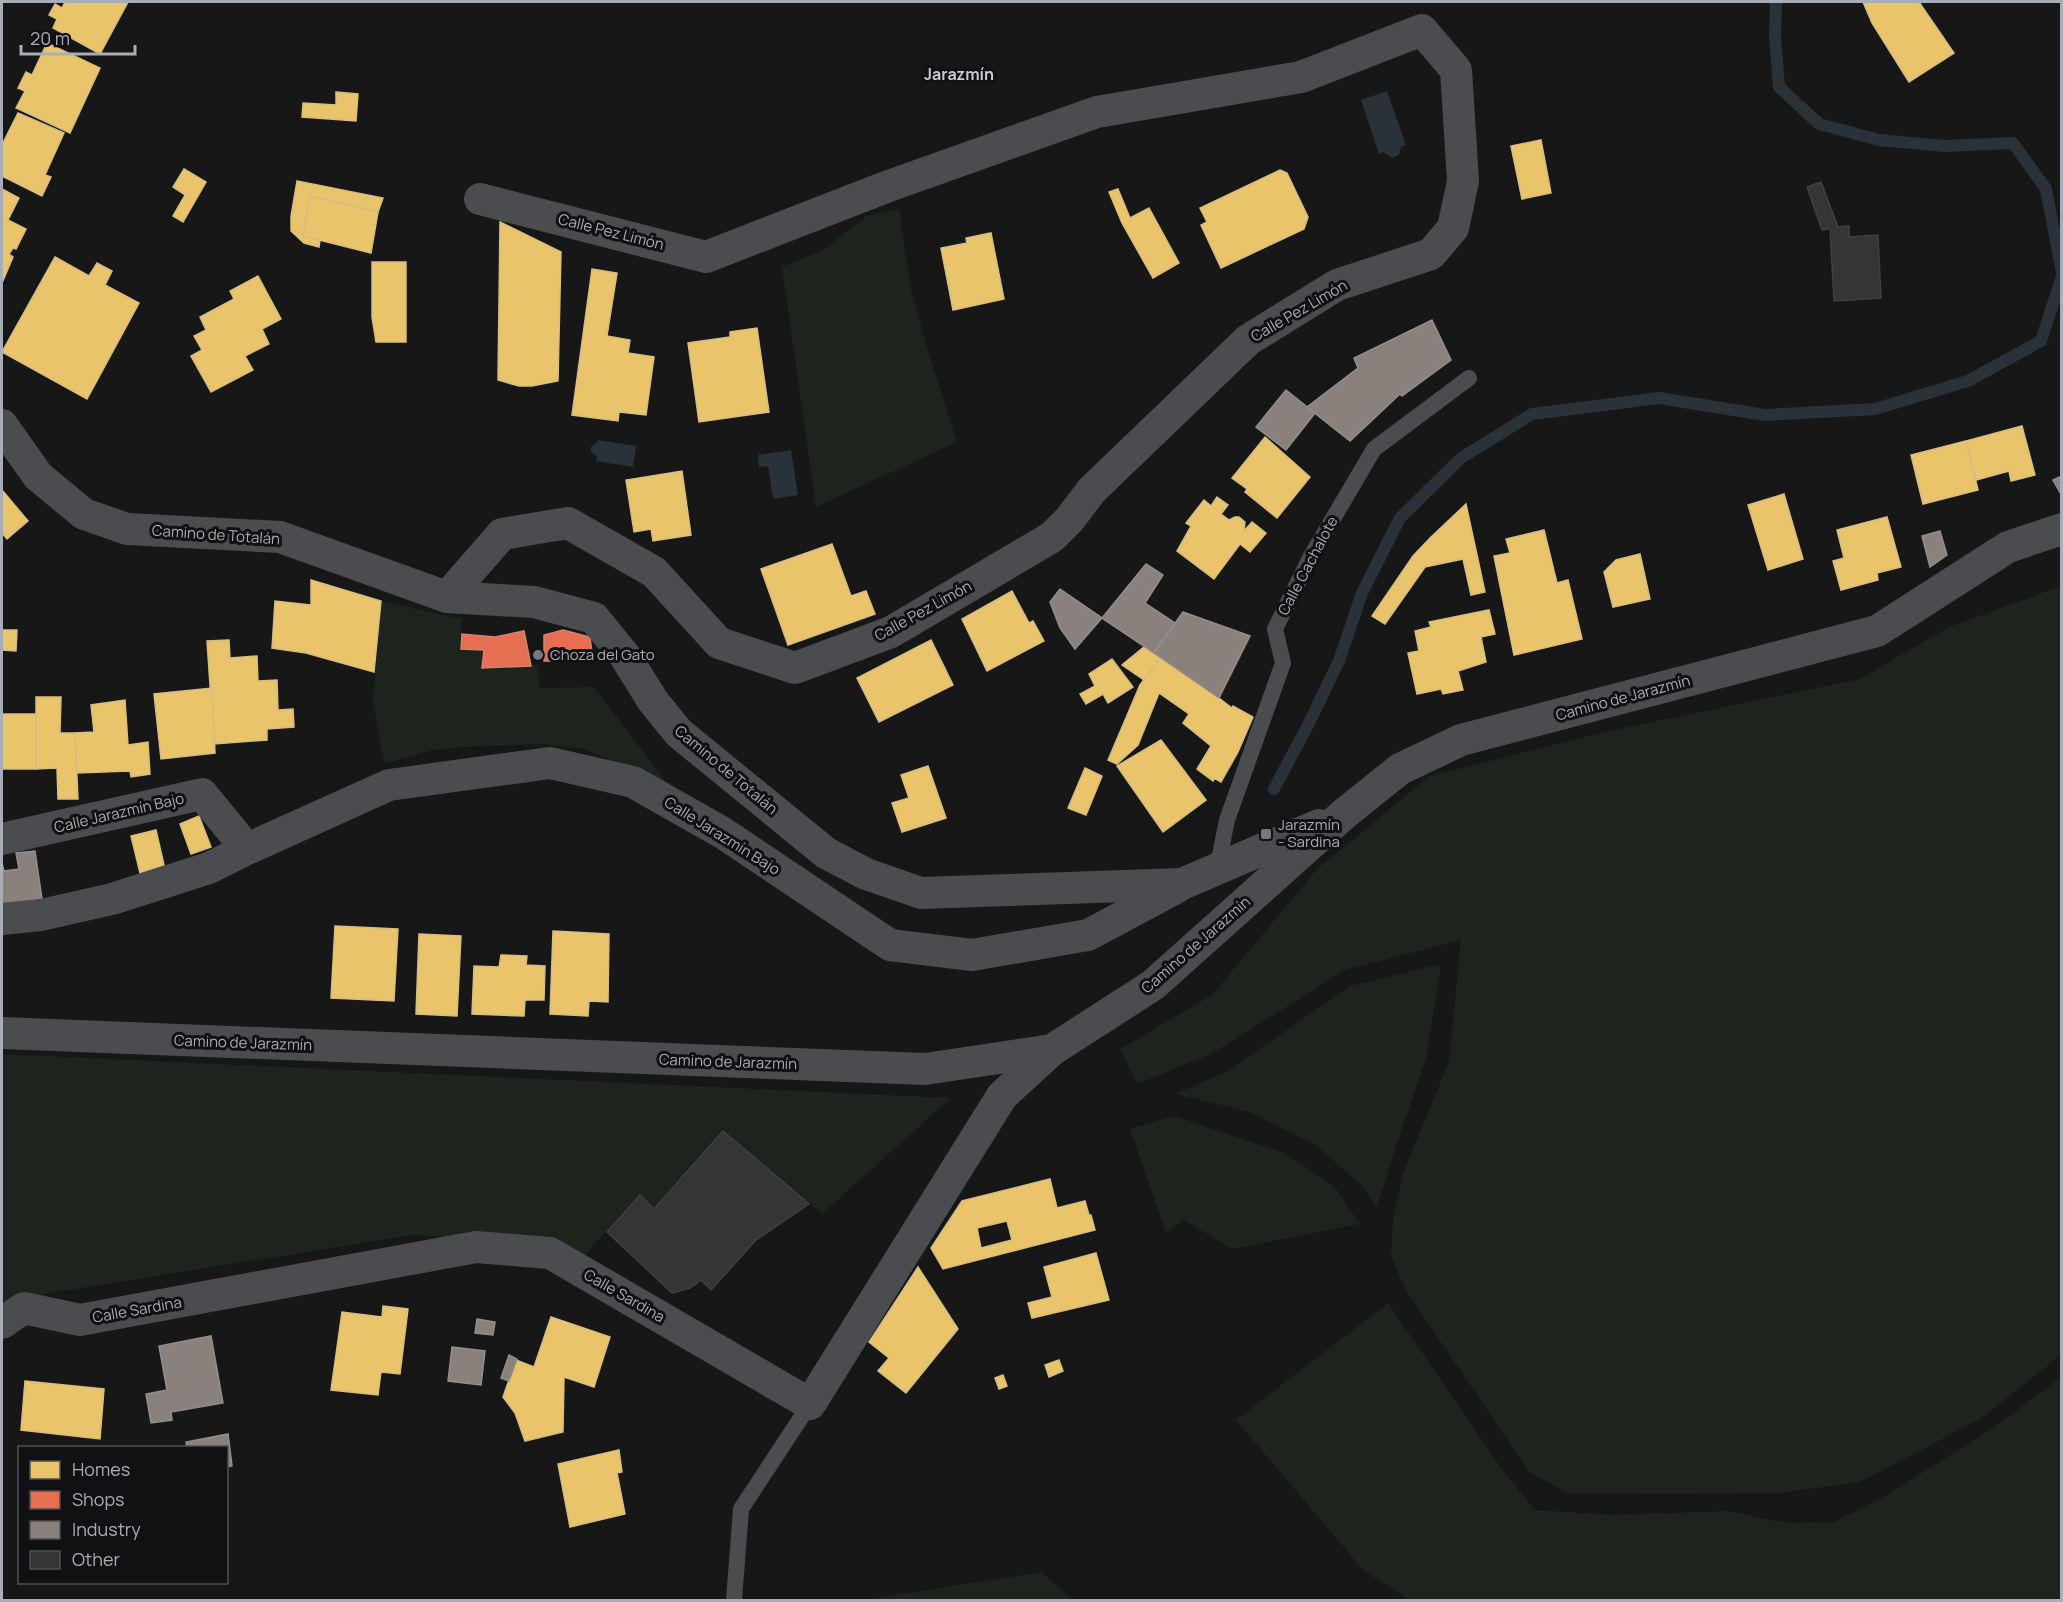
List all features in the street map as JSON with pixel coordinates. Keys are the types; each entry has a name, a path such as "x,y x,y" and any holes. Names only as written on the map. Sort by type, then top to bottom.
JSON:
{"street":[{"name":"Calle Pez Limón","path":"447,597 502,534 568,523 654,572 719,643 795,668 891,632 1052,537 1069,520 1092,490 1248,340 1337,285 1431,254 1453,228 1463,181 1456,70 1422,30 1300,77 1097,112 886,187 706,256 480,199"},
{"name":"Camino de Totalán","path":"2,425 39,476 84,514 127,529 280,537 447,597 534,602 594,618 625,656 653,701 679,733 826,853 866,874 921,893 1182,884 1344,814"},
{"name":"Camino de Jarazmín","path":"2,1033 925,1069 1052,1050 1153,985 1344,814 1400,769 1461,740 1877,631 2007,547 2061,529"},
{"name":"Calle Jarazmín Bajo","path":"2,919 41,915 112,899 209,868 389,784 550,763 633,782 723,833 890,945 972,955 1088,935 1182,884"},
{"name":"Calle Jarazmín Bajo","path":"2,839 202,794 247,849"},
{"path":"810,1404 1002,1096 1052,1050"},
{"name":"Calle Sardina","path":"2,1323 24,1308 80,1320 476,1247 550,1253 810,1404"}],"lane":[{"name":"Calle Cachalote","path":"1217,870 1227,820 1283,663 1275,628 1311,556 1374,449 1469,378"},
{"path":"734,1600 741,1509 810,1404"}],"shaded area":[{"path":"1387,91 1406,145 1401,147 1399,155 1392,158 1384,152 1379,154 1361,100"},
{"path":"899,209 911,290 957,442 816,507 782,267 823,250 867,216"},
{"path":"598,440 636,446 633,467 596,461 597,456 591,452 591,447"},
{"path":"791,450 798,495 773,499 768,466 759,467 758,455"},
{"path":"2061,586 2061,1355 1982,1418 1860,1482 1779,1493 1569,1494 1529,1472 1405,1289 1391,1256 1393,1218 1403,1173 1449,1062 1461,940 1345,970 1211,1054 1137,1084 1120,1049 1212,995 1318,868 1430,776 1609,731 1860,679 1949,627"},
{"path":"381,601 462,619 461,649 484,650 482,668 537,665 539,688 594,687 667,783 584,749 544,744 433,750 384,764 373,701"},
{"path":"1441,964 1426,1059 1376,1209 1363,1186 1314,1144 1250,1112 1175,1094 1228,1071 1350,986"},
{"path":"2,1054 951,1098 822,1214 723,1131 654,1209 639,1196 585,1255 563,1243 413,1235 31,1296 2,1310"},
{"path":"1174,1116 1285,1153 1335,1187 1360,1224 1232,1249 1184,1220 1166,1233 1130,1129"},
{"path":"1388,1303 1504,1472 1535,1510 1612,1515 1728,1511 1788,1523 1834,1522 1887,1495 1993,1428 2061,1377 2061,1600 1410,1600 1364,1571 1236,1420"},
{"path":"1042,1572 1073,1600 871,1599"}],"building: Homes":[{"path":"65,2 128,2 100,54 53,28 57,19 49,15 55,4 62,8"},
{"path":"1863,2 1919,2 1954,53 1909,82 1872,23"},
{"path":"47,43 100,68 70,133 16,108 25,91 18,88 26,72 32,75"},
{"path":"336,92 358,94 356,121 302,117 303,103 336,105"},
{"path":"18,113 64,133 45,175 51,177 42,196 2,176 2,145"},
{"path":"1541,140 1551,193 1522,199 1511,146"},
{"path":"184,169 206,182 183,222 173,216 185,195 173,187"},
{"path":"1280,170 1287,173 1308,217 1304,229 1221,268 1201,225 1207,222 1200,208"},
{"path":"297,181 383,198 378,212 310,196 303,236 320,240 319,247 304,243 291,231"},
{"path":"2,189 19,198 8,220 26,229 16,249 13,248 9,254 13,257 2,283"},
{"path":"1118,189 1130,218 1149,208 1179,263 1153,278 1122,223 1109,192"},
{"path":"310,196 378,212 371,253 303,236"},
{"path":"500,222 561,252 558,381 519,386 498,380"},
{"path":"991,233 1004,299 953,310 941,248 967,243 966,238"},
{"path":"55,257 89,276 97,263 112,271 105,285 139,303 87,399 2,352"},
{"path":"372,262 406,262 406,342 376,342 372,317"},
{"path":"592,269 617,273 607,336 630,340 628,353 654,357 646,415 619,412 618,421 572,415"},
{"path":"258,276 281,319 262,329 269,344 245,356 253,370 211,392 191,356 202,350 194,336 206,330 200,317 234,299 230,291"},
{"path":"757,328 769,412 699,422 688,343 730,337 730,332"},
{"path":"2022,426 2035,475 2011,481 2009,471 1976,480 1966,441"},
{"path":"1265,437 1310,477 1277,518 1245,492 1247,489 1232,478"},
{"path":"1966,441 1978,490 1923,504 1911,455"},
{"path":"682,471 691,535 653,541 651,529 634,532 626,480"},
{"path":"2,490 28,521 7,539 2,533"},
{"path":"1784,494 1803,559 1768,570 1748,505"},
{"path":"1217,497 1228,505 1221,514 1229,520 1239,517 1245,522 1244,531 1252,522 1266,533 1250,552 1240,544 1214,579 1177,551 1191,526 1186,523 1204,500 1211,506"},
{"path":"1466,504 1485,592 1471,595 1463,559 1425,567 1385,624 1372,616 1413,556"},
{"path":"1887,517 1901,567 1877,573 1878,580 1841,590 1833,561 1844,558 1837,530"},
{"path":"1544,530 1557,583 1568,580 1582,639 1514,655 1494,556 1510,553 1506,539"},
{"path":"832,544 851,596 866,591 875,614 788,645 761,569"},
{"path":"1640,554 1650,599 1613,607 1604,572 1616,560"},
{"path":"311,580 381,601 374,672 306,653 272,648 275,601 311,605"},
{"path":"1012,591 1029,623 1033,621 1044,641 987,671 962,619"},
{"path":"1489,610 1495,634 1481,637 1486,662 1458,671 1463,690 1443,694 1441,689 1417,694 1408,653 1419,651 1415,631 1431,627 1429,622"},
{"path":"2,630 17,630 16,651 2,650"},
{"path":"229,640 230,658 257,656 258,681 277,680 278,710 293,709 294,727 267,729 267,740 214,744 207,641"},
{"path":"931,640 953,685 879,722 857,678"},
{"path":"1144,647 1161,657 1144,680 1122,665"},
{"path":"1161,657 1232,708 1233,706 1253,717 1238,752 1221,782 1214,778 1213,781 1197,769 1211,746 1183,723 1189,714 1159,693 1138,745 1117,764 1108,760 1140,685"},
{"path":"1112,659 1133,687 1108,703 1103,694 1086,704 1080,694 1095,686 1089,674"},
{"path":"212,688 215,753 161,759 154,694"},
{"path":"36,697 61,697 60,733 75,733 78,799 58,799 57,768 36,769"},
{"path":"125,700 128,745 148,742 150,774 131,777 130,771 77,773 75,733 94,732 91,705"},
{"path":"2,714 36,714 36,769 2,769"},
{"path":"1161,740 1206,800 1163,832 1117,766"},
{"path":"928,766 946,818 902,832 892,803 909,798 901,775"},
{"path":"1085,768 1102,776 1086,815 1068,808"},
{"path":"199,816 211,847 191,854 180,824"},
{"path":"156,830 164,865 140,873 131,836"},
{"path":"335,926 398,929 394,1001 331,998"},
{"path":"553,931 609,934 608,1002 589,1001 588,1016 550,1014"},
{"path":"419,934 461,936 457,1016 416,1014"},
{"path":"501,955 527,956 526,965 545,966 544,1000 525,1000 524,1016 472,1014 474,966 499,967"},
{"path":"1050,1179 1057,1208 1085,1201 1095,1230 943,1269 931,1248 962,1201","holes":["1007,1221 1012,1240 981,1248 977,1228"]},
{"path":"1096,1253 1109,1300 1032,1318 1028,1303 1052,1297 1044,1267"},
{"path":"918,1267 958,1329 906,1393 878,1371 889,1358 869,1342"},
{"path":"383,1306 408,1309 400,1374 381,1372 378,1395 331,1390 342,1312 382,1317"},
{"path":"551,1317 610,1337 594,1387 564,1377 563,1432 525,1441 515,1413 503,1397 516,1360 534,1367"},
{"path":"1059,1360 1063,1371 1049,1377 1045,1365"},
{"path":"1003,1375 1007,1386 999,1389 995,1378"},
{"path":"25,1381 104,1389 100,1439 21,1430"},
{"path":"619,1450 622,1472 617,1473 625,1514 570,1527 558,1464"}],"building: Shops":[{"path":"563,630 590,637 592,653 583,654 584,661 544,661 544,635"},
{"path":"524,631 531,666 482,668 484,650 461,649 462,634 495,637"}],"building: Industry":[{"path":"1432,320 1451,360 1402,396 1400,394 1350,441 1307,407 1358,368 1354,358"},
{"path":"1286,390 1315,413 1286,450 1256,427"},
{"path":"2062,476 2062,496 2053,480"},
{"path":"1940,531 1947,555 1930,567 1922,536"},
{"path":"1146,564 1163,575 1145,603 1175,623 1154,653 1102,618"},
{"path":"1060,589 1102,618 1075,649 1060,628 1050,602"},
{"path":"1183,612 1250,636 1219,698 1154,653"},
{"path":"35,851 42,899 2,904 2,863 4,871 19,869 16,853"},
{"path":"477,1319 495,1322 493,1335 475,1333"},
{"path":"211,1336 223,1403 171,1412 172,1420 151,1423 146,1394 167,1390 159,1346"},
{"path":"452,1347 485,1351 481,1385 448,1381"},
{"path":"509,1355 517,1359 509,1381 501,1378"},
{"path":"228,1434 232,1466 228,1467 228,1446 187,1446 186,1442"}],"building: Other":[{"path":"1821,182 1838,227 1849,226 1849,237 1878,235 1881,298 1834,301 1830,229 1822,230 1807,187"},
{"path":"723,1131 809,1204 756,1240 711,1290 701,1280 690,1288 672,1293 607,1232 640,1195 654,1209"}],"waterway":[{"path":"1776,2 1775,37 1779,87 1819,124 1879,140 1944,146 2013,143 2046,189 2062,273"},
{"path":"1274,789 1339,661 1362,593 1400,518 1461,458 1532,414 1659,398 1765,415 1875,409 1968,381 2041,341 2062,276"}],"place":[{"name":"Choza del Gato","path":"538,655"},
{"name":"Jarazmín - Sardina","path":"1266,834"}],"district":[{"name":"Jarazmín","path":"959,74"}]}
